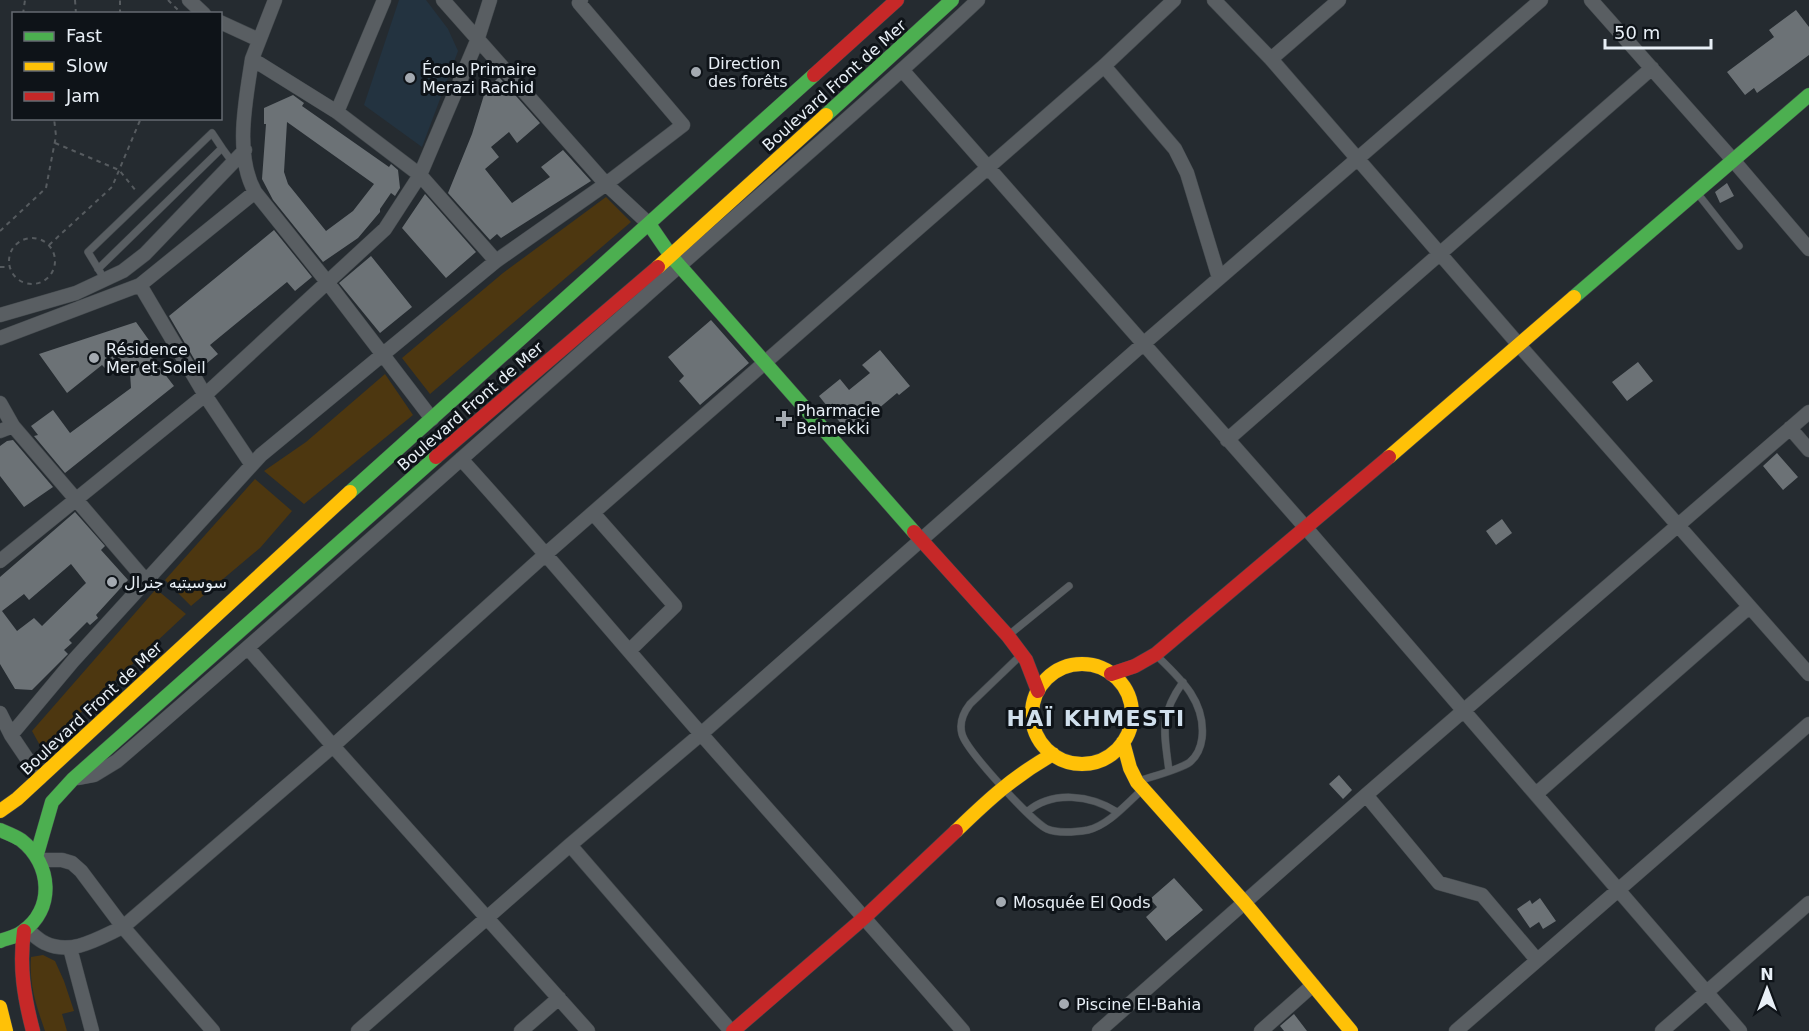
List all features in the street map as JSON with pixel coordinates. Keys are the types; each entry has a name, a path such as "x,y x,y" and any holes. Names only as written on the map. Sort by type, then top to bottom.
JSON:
{"street":[{"path":"189,0 202,12"},
{"path":"274,0 252,59 245,98 243,129 248,179 255,192 432,418"},
{"path":"337,112 384,0"},
{"path":"443,0 606,184 649,224 675,260 1008,636 1024,657 1038,690"},
{"path":"0,561 206,395 386,229 420,175 477,41 490,0"},
{"name":"Boulevard Front de Mer","path":"0,811 17,799 271,563 897,0"},
{"name":"Boulevard Front de Mer","path":"39,857 52,802 73,778 447,447 675,260 952,0"},
{"path":"73,778 94,775 117,761 461,459 675,260 903,71 978,0"},
{"path":"25,930 43,943 70,948 91,942 123,927 333,746 547,553 1104,66 1174,0"},
{"path":"1214,0 1271,59 1518,345 1809,674"},
{"path":"1271,59 1339,0"},
{"path":"358,1031 570,845 701,734 1142,345 1541,0"},
{"path":"1591,0 1809,249"},
{"path":"11,735 73,660 261,455 496,261 606,184 683,125 577,1"},
{"path":"222,23 259,40"},
{"path":"252,59 337,112 420,175 496,261"},
{"path":"1104,66 1175,149 1187,173 1219,278"},
{"path":"1227,440 1652,68"},
{"path":"903,71 1142,345 1306,528 1740,1031"},
{"path":"1111,674 1151,658 1306,528 1809,95"},
{"path":"0,315 76,293 102,275 123,271 145,254 245,150"},
{"path":"0,338 140,285 255,192"},
{"path":"140,285 206,395 252,465"},
{"path":"0,403 7,428 75,499 146,581"},
{"path":"1099,1031 1366,795 1809,412"},
{"path":"1790,429 1809,450"},
{"path":"461,459 547,553 701,734 865,917 963,1031"},
{"path":"593,513 675,606 630,650"},
{"path":"1536,794 1749,607"},
{"path":"248,648 588,1031"},
{"path":"1024,657 1057,671"},
{"path":"1128,696 1151,658"},
{"path":"1078,664 1090,665 1111,674 1124,687 1131,705 1131,724 1123,742 1116,750 1100,760 1088,763 1064,760 1053,754 1038,738 1032,719 1032,709 1038,690 1049,676 1078,664"},
{"path":"0,713 11,735 40,778"},
{"path":"1456,1031 1809,724"},
{"path":"1016,776 1038,738"},
{"path":"1123,742 1138,782"},
{"path":"570,845 732,1031 865,917 1003,786 1053,754"},
{"path":"1100,760 1138,782 1244,902 1351,1031"},
{"path":"1366,795 1439,883 1482,895 1537,960"},
{"path":"0,830 21,838 39,857 45,872 45,898 34,921 25,930 0,940"},
{"path":"39,857 72,863 81,871 123,927 213,1031"},
{"path":"1662,1031 1809,903"},
{"path":"25,930 20,971 33,1031"},
{"path":"70,948 92,1031"},
{"path":"1261,1031 1313,985"},
{"path":"521,1031 559,998"},
{"path":"0,1007 4,1028"}],"lane":[{"path":"222,148 102,275 88,252 212,133 233,163"},
{"path":"1696,192 1739,246"},
{"path":"1008,636 1068,586"},
{"path":"1024,657 965,710 961,724 962,732 968,745 1027,812 1041,825 1060,831 1085,831 1094,828 1117,812 1138,782 1189,763 1197,754 1202,741 1203,728 1199,706 1183,682 1151,658"},
{"path":"1169,771 1165,744 1165,718 1170,700 1183,682"},
{"path":"1027,812 1043,800 1063,798 1095,801 1117,812"}],"path":[{"path":"168,0 178,12"},
{"path":"0,231 46,188 56,136 54,120"},
{"path":"49,245 112,187 140,120"},
{"path":"55,143 119,170 141,196"},
{"path":"36,238 49,245 56,258 52,272 41,282 33,284 19,280 10,267 11,252 21,241 36,238"},
{"path":"0,267 10,267"}],"shaded area":[{"name":"École Primaire Merazi Rachid","path":"399,0 426,0 448,29 458,51 422,147 364,105"},
{"path":"606,197 631,222 430,394 402,358 503,273"},
{"path":"385,374 413,415 304,504 264,471 306,442"},
{"path":"255,479 292,511 260,548 191,606 165,580"},
{"path":"156,589 186,614 42,749 32,731"},
{"path":"43,955 55,961 74,1011 62,1014 67,1031 45,1031 39,1012 32,986 31,957"}],"building":[{"path":"1796,10 1809,27 1809,55 1757,93 1754,88 1745,95 1727,72 1774,37 1769,30"},
{"path":"499,77 540,123 517,143 509,132 491,147 499,157 485,169 512,203 550,177 541,167 563,150 591,181 501,238 497,234 490,240 448,193 472,134 488,82 495,81"},
{"path":"293,95 304,103 302,106 389,167 391,164 398,170 400,188 395,196 391,193 380,212 358,238 323,262 273,200 262,179 266,124 264,124 264,108","holes":["287,122 374,184 353,211 326,231 288,184 284,172"]},
{"path":"1727,183 1734,196 1720,203 1715,192"},
{"path":"425,194 476,252 446,278 402,228"},
{"path":"274,230 312,277 295,291 287,282 210,345 218,354 200,369 169,316"},
{"path":"371,256 412,307 380,333 339,283"},
{"path":"711,320 749,363 700,405 679,381 684,376 668,357"},
{"path":"136,322 156,350 150,355 174,386 65,473 34,436 38,435 31,426 53,410 70,433 131,388 130,373 121,362 108,371 102,365 67,393 39,354"},
{"path":"880,350 910,386 899,395 897,393 865,420 869,422 851,436 819,396 840,379 849,390 870,373 862,365"},
{"path":"1638,362 1653,381 1627,401 1612,382"},
{"path":"13,440 53,487 24,507 0,476 0,446"},
{"path":"1777,453 1798,477 1783,490 1763,466"},
{"path":"75,512 105,546 101,550 128,580 96,615 98,618 90,625 87,622 69,640 72,643 64,650 68,654 32,690 15,689 0,664 0,577","holes":["71,564 86,583 42,626 34,618 17,631 2,611 24,594 29,600"]},
{"path":"1502,519 1512,533 1496,545 1486,531"},
{"path":"1339,775 1352,790 1343,799 1329,784"},
{"path":"1174,878 1203,910 1166,941 1146,917 1157,907 1150,899"},
{"path":"1540,898 1556,921 1543,929 1539,922 1530,928 1517,909 1530,900 1532,904"},
{"path":"1294,1014 1307,1031 1284,1031 1280,1026"}],"traffic: fast":[{"path":"826,115 952,0"},
{"path":"350,492 814,75"},
{"path":"1574,297 1809,95"},
{"path":"649,224 671,256 914,532"},
{"path":"37,854 52,802 73,779 436,457"},
{"path":"0,830 21,840 31,850 39,861 46,887 40,912 33,923 20,934 0,941"}],"traffic: slow":[{"path":"658,267 826,115"},
{"path":"1389,457 1574,297"},
{"path":"0,811 17,799 350,492"},
{"path":"1082,664 1101,668 1117,679 1128,695 1132,714 1128,733 1117,749 1101,760 1082,764 1063,760 1047,749 1036,733 1032,714 1036,695 1047,679 1063,668 1082,664"},
{"path":"1123,742 1130,768 1137,782 1244,902 1351,1031"},
{"path":"956,831 1002,789 1053,754"},
{"path":"0,1007 6,1031"}],"traffic: jam":[{"path":"814,75 897,0"},
{"path":"436,457 658,267"},
{"path":"1111,674 1135,666 1156,654 1389,457"},
{"path":"914,532 1008,636 1026,660 1038,691"},
{"path":"733,1031 865,917 956,831"},
{"path":"24,931 23,981 33,1031"}],"place":[{"name":"Direction des forêts","path":"696,72"},
{"name":"École Primaire Merazi Rachid","path":"410,78"},
{"name":"Résidence Mer et Soleil","path":"94,358"},
{"name":"Pharmacie Belmekki","path":"784,419"},
{"name":"سوسيتيه جنرال","path":"112,582"},
{"name":"Mosquée El Qods","path":"1001,902"},
{"name":"Piscine El-Bahia","path":"1064,1004"}],"district":[{"name":"HAÏ KHMESTI","path":"1096,718"}]}
